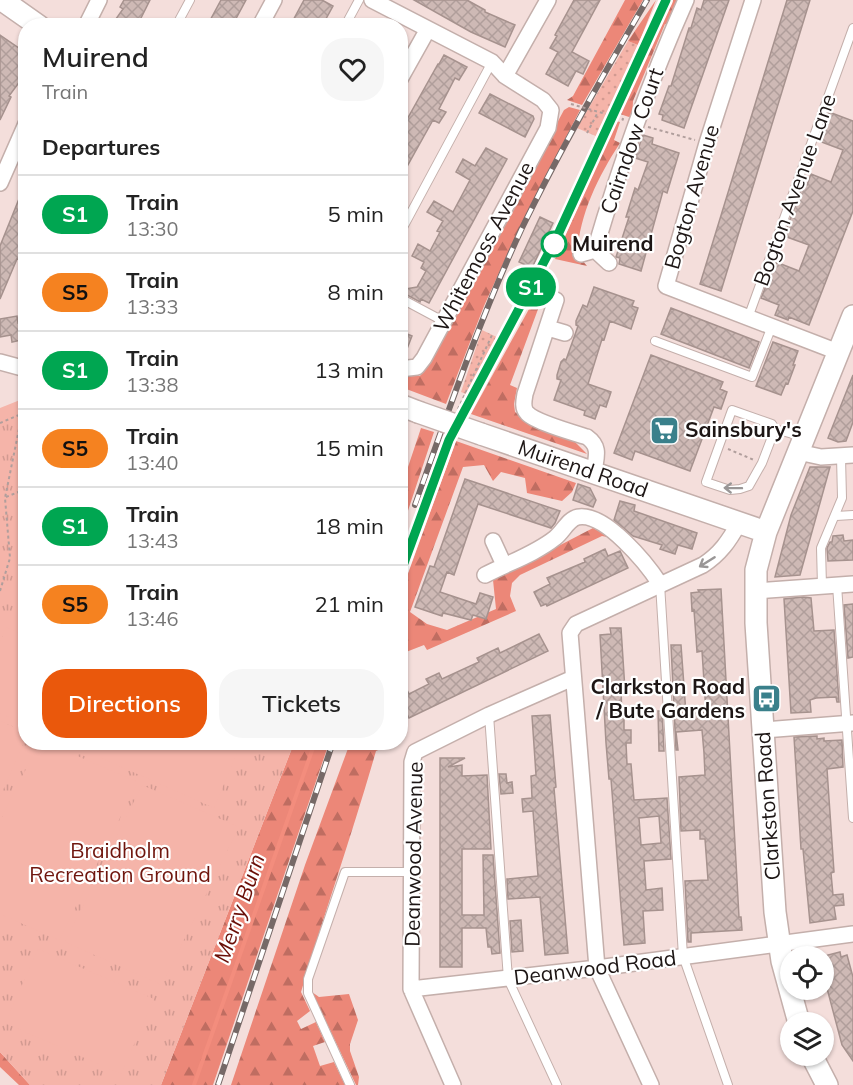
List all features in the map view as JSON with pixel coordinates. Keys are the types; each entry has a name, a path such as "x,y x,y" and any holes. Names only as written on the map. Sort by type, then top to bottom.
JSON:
{"main road":[{"path":"2,0 28,18"},
{"name":"Clarkston Road","path":"795,1012 787,986 774,901 755,591 756,570 765,532 853,316"},
{"name":"Muirend Road","path":"409,408 765,532"},
{"path":"817,1066 827,1085"}],"street":[{"path":"90,18 99,0"},
{"path":"264,18 274,0"},
{"path":"372,0 407,18"},
{"path":"408,19 492,62 505,76 548,0"},
{"name":"Cairndow Court","path":"609,263 588,252 667,42 686,0"},
{"name":"Bogton Avenue","path":"753,0 707,143 666,286 838,352"},
{"path":"408,65 428,29"},
{"name":"Whitemoss Avenue","path":"408,368 417,367 424,358 548,128 551,110 543,100 505,76"},
{"path":"0,183 18,142"},
{"path":"556,300 525,394 524,405 526,412 534,418 587,437 594,442 598,448 594,472"},
{"path":"548,328 565,333"},
{"path":"0,362 18,367"},
{"path":"801,444 821,457 847,456"},
{"path":"486,575 545,545 576,517 583,517 597,520 610,528 652,571 660,584"},
{"path":"651,1085 597,968 570,633 576,624 716,557 728,543 739,523"},
{"path":"493,540 504,565"},
{"path":"755,591 853,584"},
{"name":"Deanwood Avenue","path":"453,1085 411,989 412,762 415,752 489,715 573,678"},
{"path":"764,730 850,724"},
{"name":"Deanwood Road","path":"411,989 597,968 853,934"}],"lane":[{"path":"180,18 190,0"},
{"path":"349,18 359,0"},
{"name":"Bogton Avenue Lane","path":"748,318 853,28"},
{"path":"408,218 492,62"},
{"path":"408,302 443,321"},
{"path":"655,341 752,377 772,326"},
{"path":"775,429 762,463 749,486 729,490 706,482 732,410 772,424 775,429 801,444"},
{"path":"847,456 842,498 821,548 842,656 850,724 853,818"},
{"path":"836,516 853,515"},
{"path":"660,584 683,957 728,1085"},
{"path":"842,656 853,654"},
{"path":"489,715 508,979 557,1085"},
{"path":"350,1085 308,993 308,979 345,872 412,872"}],"path":[{"path":"571,104 616,117"},
{"path":"587,133 598,112"},
{"path":"657,129 707,143"},
{"path":"452,423 492,335"},
{"path":"0,423 18,415"},
{"path":"0,591 10,558 5,498 18,434"},
{"path":"719,446 762,463"},
{"path":"5,498 18,492"}],"green space":[{"path":"625,0 643,0 582,105 567,100 573,96"},
{"path":"656,0 638,45 628,41"},
{"path":"671,0 680,0 668,25 665,24 633,101 632,118 620,114"},
{"path":"628,41 638,45 598,137 577,128"},
{"path":"569,107 580,110 517,233 484,306 446,404 408,390 408,373 420,376 564,110"},
{"path":"616,121 620,122 614,140 620,143 591,196 579,239 577,254 587,266 555,259"},
{"path":"539,291 544,293 510,385 517,388 515,412 522,417 567,434 587,454 471,414"},
{"path":"482,330 501,339 469,395 461,392"},
{"name":"Braidholm Recreation Ground","path":"18,401 18,750 291,750 161,1085 30,1085 0,1052 0,408"},
{"path":"421,428 434,432 408,511 408,467"},
{"path":"456,441 576,483 572,492 562,501 527,493 525,478 501,472 493,481 484,465 463,467 410,612 427,624 447,630 496,609 493,580 593,528 612,538 602,536 520,575 512,583 510,596 516,611 427,650 424,645 408,651 408,574"},
{"path":"6,627 18,633 18,722 0,713 0,642"},
{"path":"0,721 18,729 18,750 21,750 0,797"},
{"path":"36,750 63,750 138,782 59,940 0,914 0,821"},
{"path":"102,750 238,750 214,808 99,757"},
{"path":"291,750 327,750 213,1085 161,1085"},
{"path":"347,750 378,750 376,751 301,992 310,1011 297,1021 301,1029 316,1022 325,1042 313,1046 320,1066 334,1062 345,1085 231,1085 305,865"},
{"path":"142,785 239,827 162,985 65,942"},
{"path":"38,949 154,999 121,1074 5,1023"},
{"path":"312,992 319,997 349,994 358,1020 350,1051 359,1077 358,1085 356,1085"},
{"path":"0,1052 30,1085 19,1085 0,1067"}],"building":[{"path":"124,0 150,0 141,18 117,18 123,9 120,7"},
{"path":"221,0 246,0 236,18 211,18"},
{"path":"304,0 322,0 333,6 326,18 294,18"},
{"path":"414,0 467,0 485,12 515,25 505,47 471,32"},
{"path":"574,0 600,0 572,52 589,61 583,74 576,71 568,86 546,74 558,52 550,48"},
{"path":"704,0 729,0 684,128 662,120 663,115 659,114 669,86 671,86 689,28 691,28 697,8 701,10"},
{"path":"787,0 810,0 721,291 700,284"},
{"path":"0,35 18,47 18,84 9,96 11,97 0,120"},
{"path":"444,55 467,67 459,80 455,78 439,109 446,112 439,123 433,120 408,165 408,118"},
{"path":"490,94 533,116 534,119 525,137 479,113"},
{"path":"829,112 853,121 853,211 809,325 789,317 788,320 775,315 779,305 761,298 776,262 799,271 809,245 784,236 803,184 807,185 811,174 831,182 843,150 819,141"},
{"path":"643,135 653,138 652,144 679,153 667,193 663,191 641,271 619,264 620,258 616,257 629,217 626,217 635,188 638,190 648,162 635,158"},
{"path":"486,148 507,159 429,303 421,299 420,302 408,296 408,288 417,287 426,271 421,268 424,262 412,256 418,244 430,251 443,221 427,212 434,201 453,212 470,180 456,172 463,159 475,166"},
{"path":"18,201 18,259 0,299 0,246"},
{"path":"540,217 553,223 532,268 519,262"},
{"path":"594,287 634,301 632,306 638,308 631,329 610,321 604,340 602,339 588,384 611,392 606,407 600,405 595,419 584,415 585,411 554,400 561,380 557,379 557,375 561,362 566,360 578,326 576,321 583,305 587,307"},
{"path":"671,308 759,342 749,368 661,334"},
{"path":"17,316 18,341 12,342 11,335 0,337 0,319"},
{"path":"408,334 412,336 408,346"},
{"path":"773,342 798,351 788,384 786,383 781,395 756,386"},
{"name":"Sainsbury's","path":"651,355 723,382 720,389 727,392 721,409 714,407 690,471 635,451 632,460 614,453"},
{"path":"853,375 853,422 846,441 838,442 828,438"},
{"path":"810,467 830,467 800,575 775,577 791,515"},
{"path":"465,479 560,511 551,528 478,504 454,575 447,572 440,592 476,604 480,593 493,597 486,619 473,615 471,620 443,613 442,616 415,607 430,566 434,567"},
{"path":"578,484 590,488 596,500 593,507 573,500"},
{"path":"620,501 635,505 634,511 697,533 692,549 678,545 675,554 660,549 662,545 633,536 614,520"},
{"path":"843,535 844,541 853,540 853,560 828,561 827,548 833,536"},
{"path":"605,549 608,556 620,551 628,568 547,606 546,604 541,606 534,592 550,584 547,578 585,562 584,559"},
{"path":"721,589 739,917 741,917 742,930 691,933 691,942 688,942 685,881 708,880 705,839 700,839 700,830 681,831 679,777 705,775 704,753 702,730 676,732 678,750 676,750 671,645 681,645 686,714 706,712 702,651 697,652 691,593 699,592 698,590"},
{"path":"811,598 814,631 834,630 839,702 836,697 816,698 810,700 811,712 791,713 784,599"},
{"path":"853,604 853,657 848,658 844,605"},
{"path":"610,628 621,628 625,690 621,690 622,717 624,717 624,730 631,730 631,743 626,743 627,764 631,764 634,800 667,798 671,859 644,861 646,890 662,888 663,910 643,911 645,943 624,945 606,743 600,635 611,634","holes":["659,816 661,843 641,845 639,818"]},
{"path":"539,634 548,651 409,718 408,692 409,694 429,684 426,679 439,673 442,679 479,662 477,658 498,648 500,653"},
{"path":"658,711 662,711 664,751 659,751"},
{"path":"550,715 568,953 545,955 540,897 508,899 507,879 538,876 533,811 523,812 522,799 532,798 531,776 536,775 532,716"},
{"path":"817,736 817,739 824,738 824,741 842,740 843,767 827,769 834,872 831,873 833,895 843,894 844,905 834,906 836,919 810,923 803,849 801,849 794,737"},
{"path":"440,758 465,758 448,767 462,765 462,776 487,775 491,849 462,849 462,915 484,915 483,855 493,855 500,953 492,954 491,947 488,947 486,928 462,928 462,967 440,967"},
{"path":"499,774 506,774 507,783 512,782 513,793 501,794"},
{"path":"521,920 523,951 512,952 510,921"},
{"path":"840,952 841,957 847,955 853,977 853,1061 842,1045 830,1000 834,1000 834,954"}],"waterway":[{"name":"Merry Burn","path":"194,1085 312,750"}],"railway":[{"path":"415,505 478,331 522,228 582,113 647,0"},
{"path":"408,552 449,440 555,241 666,0"},
{"path":"218,1085 330,750"}],"train":[{"name":"S1","path":"408,552 449,440 555,241 666,0"}],"place":[{"name":"Muirend","path":"554,244"},
{"name":"Sainsbury's","path":"664,430"},
{"name":"Clarkston Road / Bute Gardens","path":"766,699"}]}
